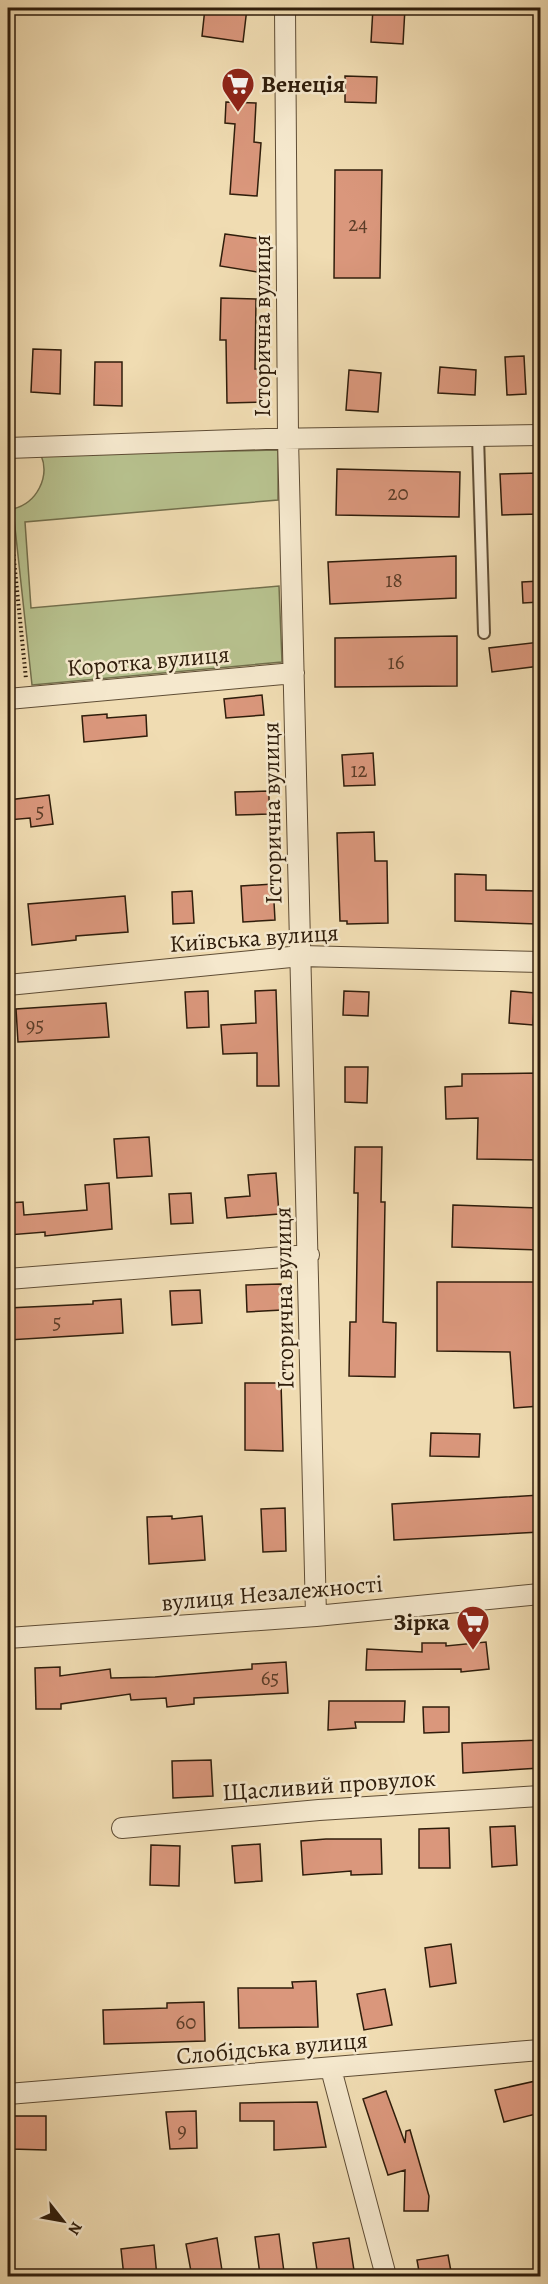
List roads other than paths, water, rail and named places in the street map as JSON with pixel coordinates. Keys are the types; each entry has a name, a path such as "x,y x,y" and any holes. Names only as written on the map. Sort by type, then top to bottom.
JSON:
{"street":[{"name":"Історична вулиця","path":"285,8 288,438 316,1616"},
{"path":"8,448 288,438 540,435"},
{"name":"Коротка вулиця","path":"8,699 294,673"},
{"name":"Київська вулиця","path":"8,985 301,956 540,962"},
{"path":"8,1279 309,1255"},
{"name":"вулиця Незалежності","path":"8,1638 316,1616 540,1594"},
{"name":"Щасливий провулок","path":"122,1828 320,1810 540,1796"},
{"name":"Слобідська вулиця","path":"8,2094 540,2050"},
{"path":"331,2069 386,2277"}],"lane":[{"path":"478,436 484,633"}],"place":[{"name":"Венеція","path":"238,113"},
{"name":"Зірка","path":"473,1651"}]}
